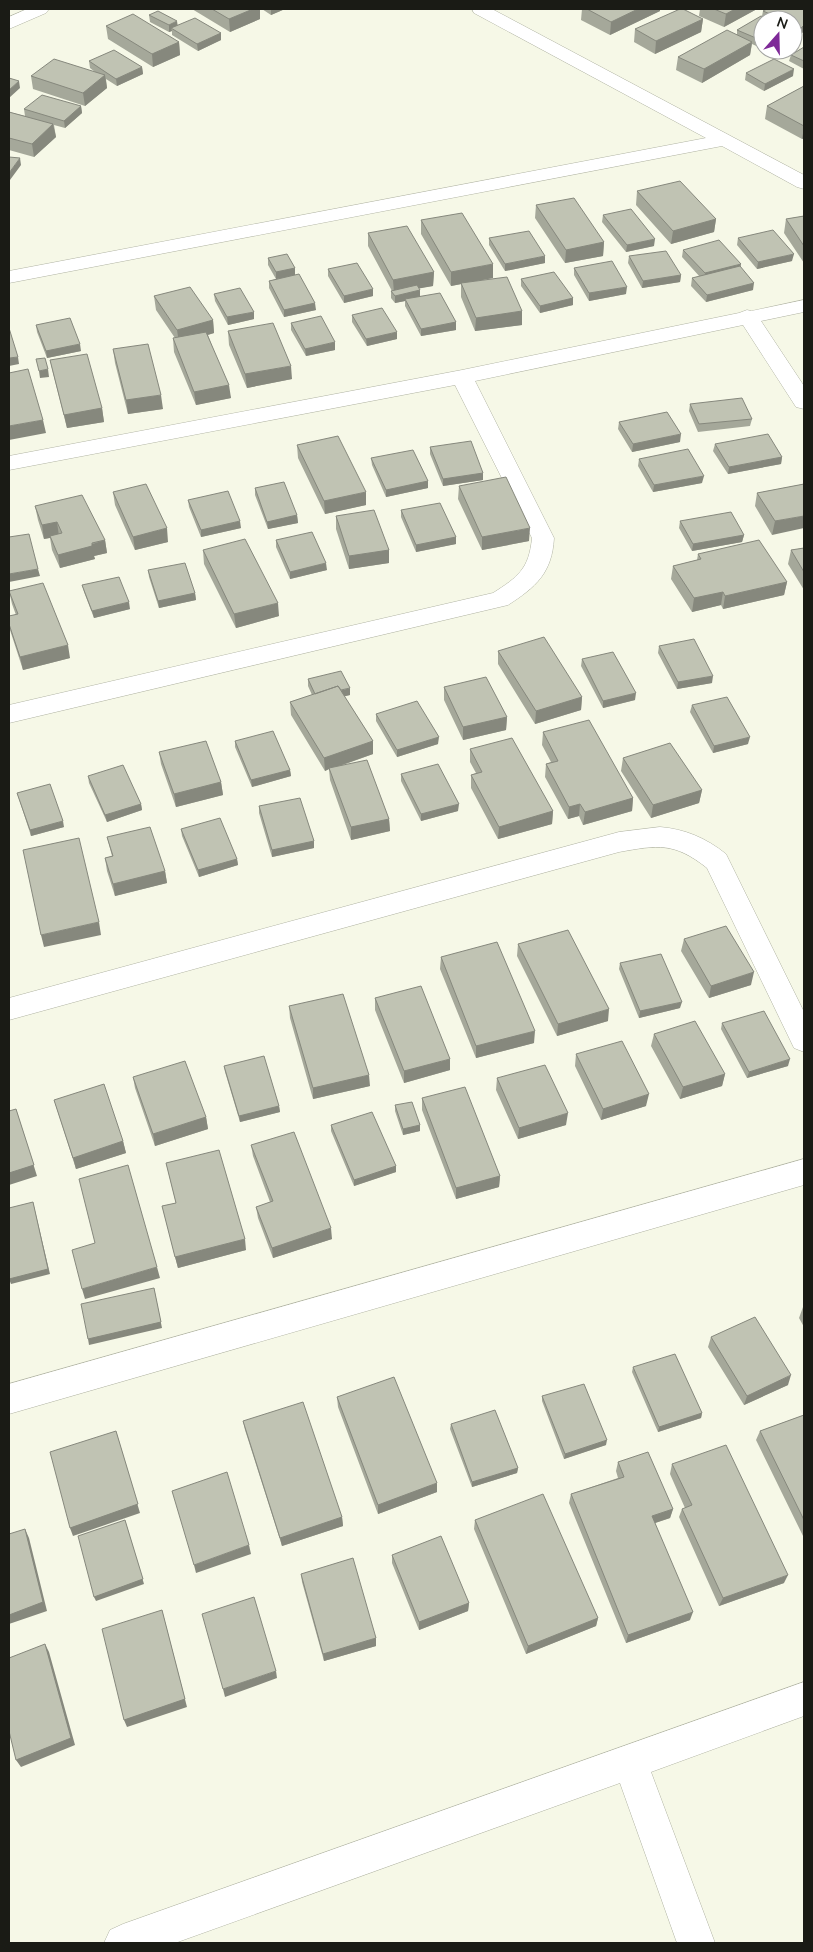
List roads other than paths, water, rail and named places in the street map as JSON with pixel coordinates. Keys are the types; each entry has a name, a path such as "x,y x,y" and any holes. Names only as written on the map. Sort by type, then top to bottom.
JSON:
{"street":[{"path":"9,24 40,9"},
{"path":"480,9 804,183"},
{"path":"9,276 725,140"},
{"path":"9,463 462,377 748,316 804,306"},
{"path":"748,316 804,402"},
{"path":"9,714 500,599 518,588 534,573 543,555 543,538 462,377"},
{"path":"9,1009 619,842 647,836 678,838 701,847 717,861 804,1040"},
{"path":"9,1399 804,1172"},
{"path":"123,1943 804,1699"},
{"path":"630,1762 696,1943"}]}
